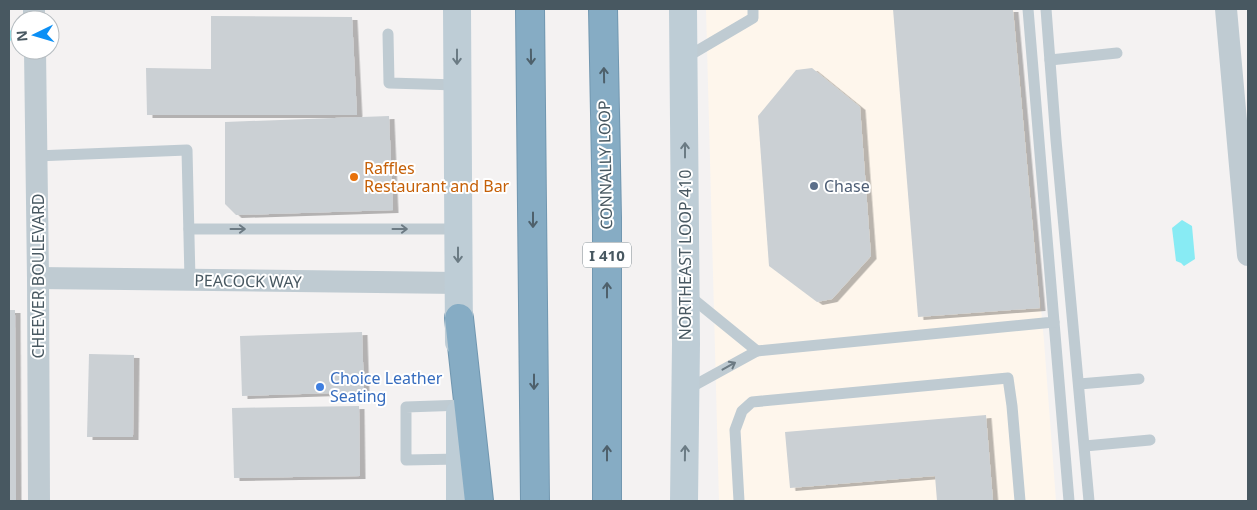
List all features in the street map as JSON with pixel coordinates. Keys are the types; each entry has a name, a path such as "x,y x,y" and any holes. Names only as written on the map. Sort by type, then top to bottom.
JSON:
{"highway":[{"path":"530,9 535,501"},
{"name":"CONNALLY LOOP","path":"603,9 607,218 607,501"},
{"path":"459,318 464,405 479,501"}],"main road":[{"path":"457,9 459,318"},
{"name":"NORTHEAST LOOP 410","path":"684,9 686,293 684,501"},
{"path":"460,501 460,459 464,405"}],"street":[{"path":"1226,9 1248,256"},
{"name":"CHEEVER BOULEVARD","path":"35,60 39,501"},
{"name":"PEACOCK WAY","path":"38,278 458,283"}],"lane":[{"path":"684,59 753,18 753,9"},
{"path":"1028,9 1069,501"},
{"path":"1046,9 1089,501"},
{"path":"388,34 389,83 457,85"},
{"path":"1050,60 1117,53"},
{"path":"36,156 188,150 190,280"},
{"path":"189,228 458,228"},
{"path":"686,293 757,351"},
{"path":"686,390 757,351 1054,322"},
{"path":"739,501 735,430 742,411 752,402 1008,378 1020,501"},
{"path":"1079,384 1139,379"},
{"path":"460,459 406,460 406,407 464,405"},
{"path":"1085,446 1150,440"}],"shaded area":[{"path":"706,9 1014,9 1044,341 1056,501 719,501"}],"water":[{"path":"1182,220 1192,226 1195,259 1184,266 1176,261 1172,228"}],"building":[{"path":"893,9 1013,9 1040,308 918,317"},
{"path":"211,16 352,17 357,115 147,115 146,68 211,69"},
{"name":"Chase","path":"812,68 860,107 871,256 832,299 817,302 769,266 758,116 796,70"},
{"path":"389,116 393,210 236,215 225,204 225,122"},
{"path":"9,310 15,310 16,501 9,501"},
{"path":"362,332 364,392 242,396 240,336"},
{"path":"89,354 134,355 133,437 87,437"},
{"path":"359,406 360,476 234,478 232,408"},
{"path":"986,415 993,501 937,501 935,476 790,488 785,432"}],"place":[{"name":"Raffles Restaurant and Bar","path":"354,177"},
{"name":"Chase","path":"814,186"},
{"name":"Choice Leather Seating","path":"320,387"}]}
